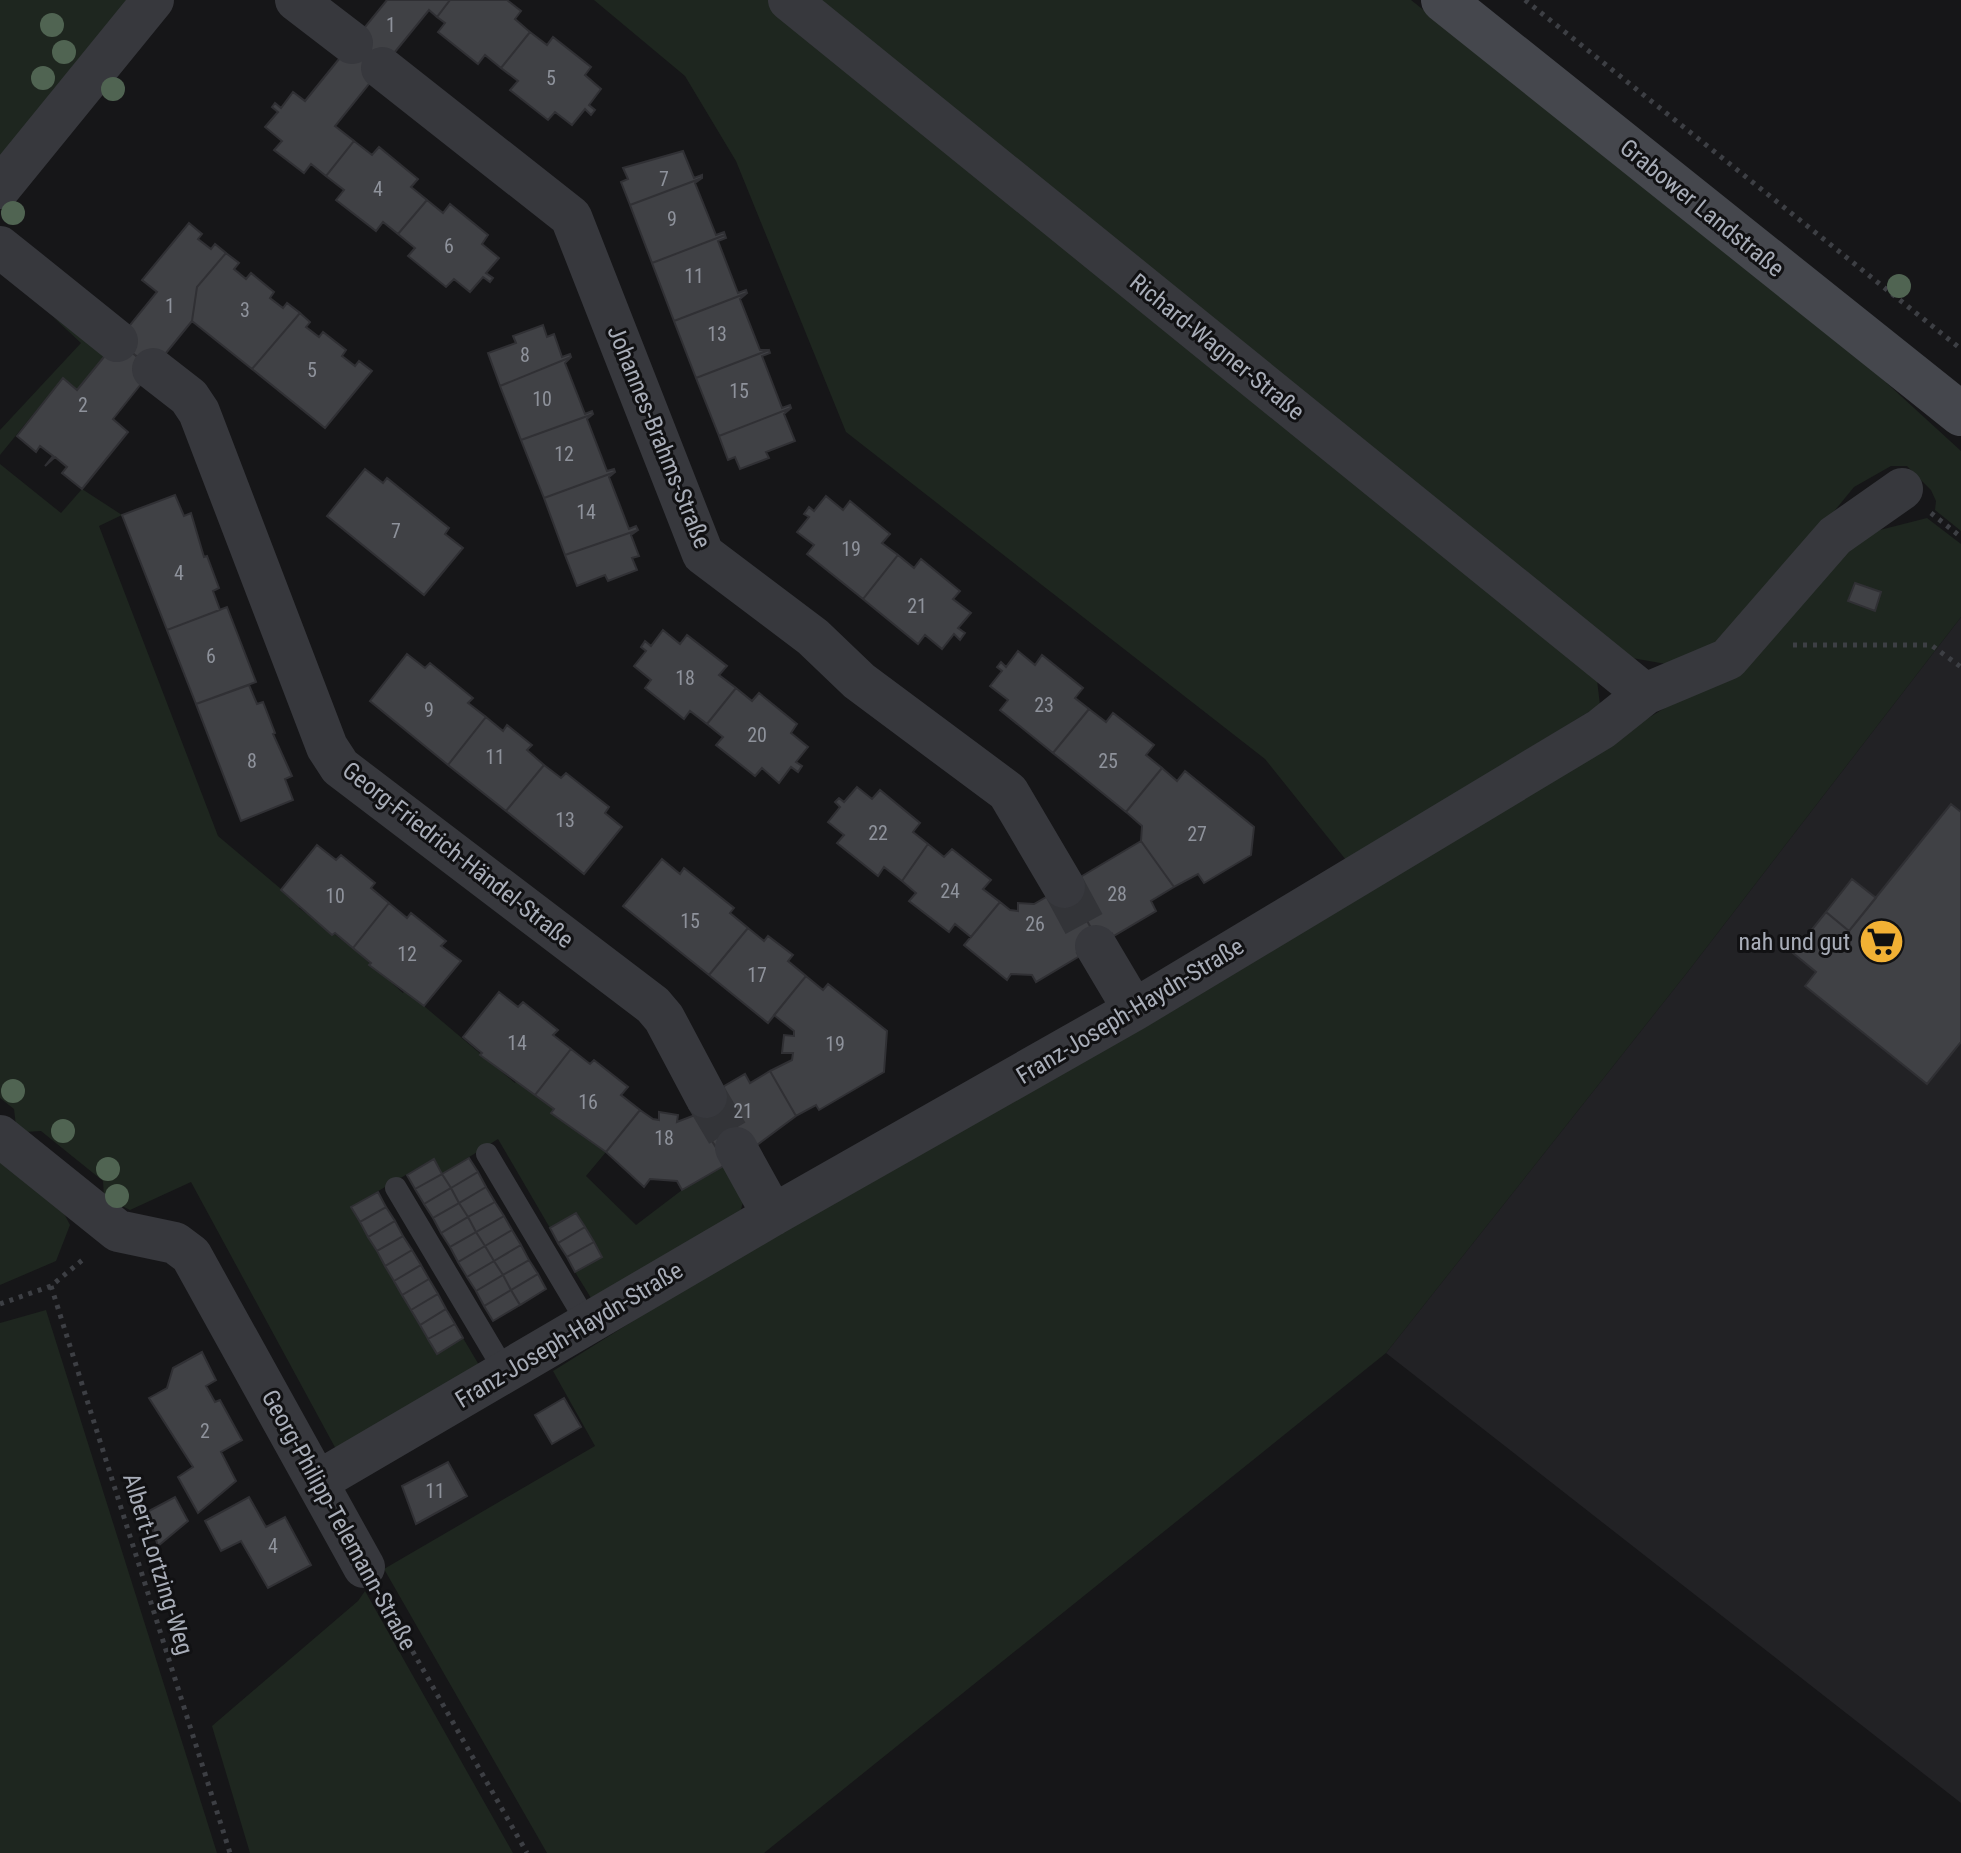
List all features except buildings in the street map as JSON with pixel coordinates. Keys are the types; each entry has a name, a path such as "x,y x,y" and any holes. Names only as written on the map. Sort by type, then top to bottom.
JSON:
{"main road":[{"name":"Grabower Landstraße","path":"1443,0 1961,414"}],"street":[{"path":"0,188 153,0"},
{"name":"Johannes-Brahms-Straße","path":"296,0 571,217 703,554 813,637 859,681 1008,792 1064,887"},
{"name":"Richard-Wagner-Straße","path":"789,0 1645,694"},
{"path":"0,247 117,341"},
{"name":"Georg-Friedrich-Händel-Straße","path":"153,369 189,397 199,412 327,747 340,767 653,1005 664,1018 706,1097"},
{"name":"Franz-Joseph-Haydn-Straße","path":"317,1482 773,1215 1134,1010 1601,729 1645,694 1718,664 1743,645 1835,536 1902,489"},
{"path":"1096,946 1134,1010"},
{"path":"0,1136 118,1231"},
{"path":"736,1148 773,1215"},
{"name":"Georg-Philipp-Telemann-Straße","path":"118,1231 175,1243 191,1255 364,1567"}],"lane":[{"path":"487,1154 588,1324"},
{"path":"396,1188 506,1373"}],"path":[{"path":"1525,0 1961,349"},
{"path":"1743,645 1931,645 1961,667"},
{"path":"0,1304 51,1286 118,1231"},
{"name":"Albert-Lortzing-Weg","path":"51,1286 230,1853"},
{"name":"Georg-Philipp-Telemann-Straße","path":"364,1567 527,1853"}],"shaded area":[{"path":"0,0 136,0 0,169"},
{"path":"594,0 770,0 1597,680 1600,705 1346,860 1265,759 846,432 736,161 685,76"},
{"path":"808,0 1411,0 1855,354 1961,451 1961,531 1935,510 1936,501 1931,490 1907,466 1891,466 1854,487 1733,635 1666,664 1632,658"},
{"path":"53,317 106,356 77,390 62,379 0,455 0,430 81,343"},
{"path":"0,464 61,513 82,489 122,515 99,526 218,836 300,905 299,908 353,948 403,993 405,990 515,1083 517,1080 554,1109 551,1113 606,1152 586,1176 636,1225 682,1190 727,1164 743,1202 740,1213 591,1298 575,1272 602,1256 577,1213 550,1228 498,1139 442,1174 433,1159 351,1207 437,1353 463,1338 479,1365 337,1451 191,1182 130,1210 104,1197 103,1181 41,1131 24,1132 16,1126 14,1109 0,1098"},
{"path":"1927,518 1961,544 1961,617 1686,974 1386,1353 764,1853 547,1853 384,1569 595,1446 553,1371 819,1205 1150,1021 1673,703 1825,566 1872,532"},
{"path":"1961,617 1961,1803 1386,1353 1686,974"},
{"path":"0,1153 56,1198 70,1225 56,1261 0,1285"},
{"path":"46,1310 217,1853 0,1853 0,1323"},
{"path":"365,1591 513,1853 250,1853 212,1726 358,1601"}],"tunnel":[{"path":"1064,887 1096,946"},
{"path":"706,1097 736,1148"}],"place":[{"name":"nah und gut","path":"1881,942"}]}
